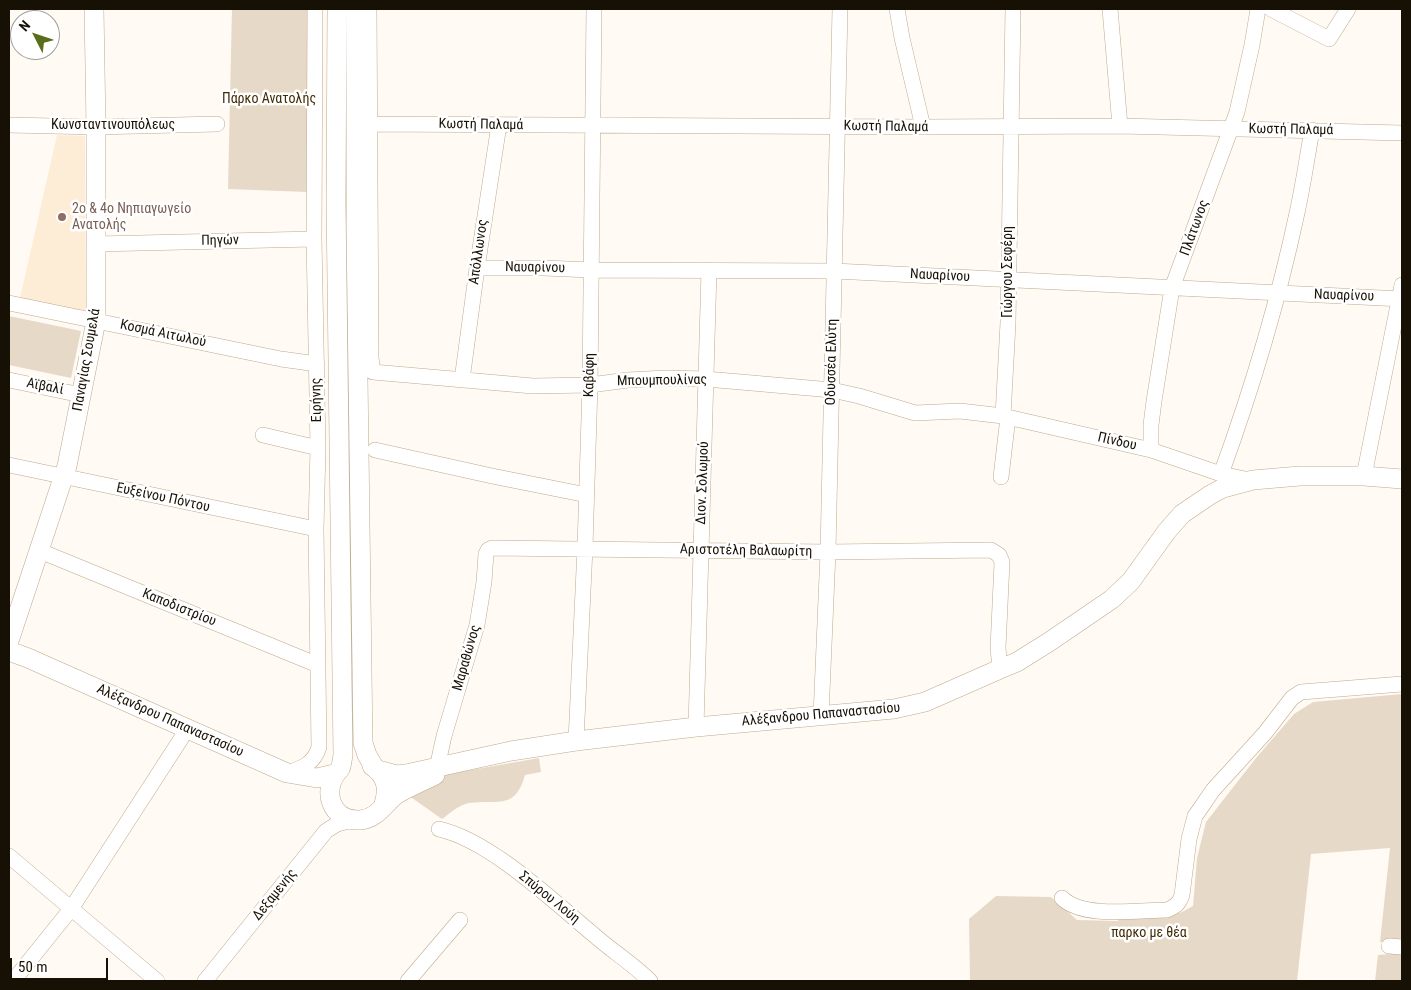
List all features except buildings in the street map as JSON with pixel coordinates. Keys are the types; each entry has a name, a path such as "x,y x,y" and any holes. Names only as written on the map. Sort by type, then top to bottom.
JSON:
{"street":[{"name":"Παναγίας Σουμελά","path":"9,641 64,477 96,321 94,9"},
{"name":"Ειρήνης","path":"287,773 312,762 317,756 319,748 316,529 318,448 314,239 315,9"},
{"path":"331,803 330,783 338,771 343,755 336,204 337,9"},
{"path":"356,9 356,230 363,743 366,755 384,777 387,786 384,804"},
{"path":"369,9 370,124"},
{"name":"Καβάφη","path":"576,742 590,385 594,9"},
{"name":"Οδυσσέα Ελύτη","path":"821,716 828,552 840,9"},
{"path":"897,9 923,127"},
{"name":"Γιώργου Σεφέρη","path":"1001,477 1008,323 1013,9"},
{"path":"1110,9 1120,126"},
{"name":"Πλάτωνος","path":"1151,450 1151,425 1154,401 1172,288 1231,129 1246,73 1258,9"},
{"path":"1271,9 1329,38 1348,9"},
{"name":"Κωνσταντινουπόλεως","path":"9,125 96,127 217,124"},
{"name":"Κωστή Παλαμά","path":"370,124 923,127 1120,126 1402,133"},
{"name":"Μπουμπουλίνας","path":"370,124 371,358 374,372 533,386 590,385 637,380 706,379 832,390"},
{"name":"Απόλλωνος","path":"462,380 499,125"},
{"path":"1221,474 1248,396 1278,293 1297,213 1312,130"},
{"name":"Πηγών","path":"96,244 314,239"},
{"name":"Ναυαρίνου","path":"477,268 834,271 1278,293 1401,294"},
{"name":"Διον. Σολωμού","path":"696,727 709,270"},
{"path":"1364,476 1401,294"},
{"name":"Κοσμά Αιτωλού","path":"9,303 281,359 317,364"},
{"name":"Αϊβαλί","path":"9,380 81,395"},
{"name":"Πίνδου","path":"832,390 860,396 915,413 960,411 1005,417 1151,450 1221,474 1253,480 1326,475 1402,479"},
{"path":"263,435 318,448"},
{"path":"375,450 587,495"},
{"name":"Ευξείνου Πόντου","path":"9,465 316,529"},
{"name":"Αλέξανδρου Παπαναστασίου","path":"376,768 396,775 445,767 511,751 576,742 696,727 894,709 914,705 1017,662 1049,642 1112,598 1131,581 1167,531 1182,514 1223,488 1253,480"},
{"name":"Αριστοτέλη Βαλαωρίτη","path":"492,548 828,552 991,550 999,555 1002,562 998,648 1000,669"},
{"name":"Μαραθώνος","path":"445,767 448,722 477,625 484,582 486,554 492,548"},
{"name":"Καποδιστρίου","path":"40,551 318,665"},
{"name":"Αλέξανδρου Παπαναστασίου","path":"9,651 287,773 316,778 338,771"},
{"path":"1062,898 1075,907 1094,911 1167,910 1176,906 1180,902 1182,895 1189,839 1195,816 1213,790 1265,733 1292,698 1301,692 1402,684"},
{"path":"13,981 71,909 188,728"},
{"path":"338,771 350,763 360,762 376,768"},
{"path":"287,773 331,803 344,817 362,820 371,817 398,794 445,767"},
{"name":"Δεξαμενής","path":"206,981 326,831 337,824 353,820"},
{"name":"Σπύρου Λούη","path":"440,829 455,833 472,842 522,875 650,981"},
{"path":"9,856 157,981"},
{"path":"408,981 460,920"}],"shaded area":[{"name":"2ο & 4ο Νηπιαγωγείο Ανατολής","path":"57,135 85,136 86,312 20,298"}],"green space":[{"name":"Πάρκο Ανατολής","path":"232,9 309,9 307,192 228,189"},
{"path":"9,316 81,331 71,378 9,365"},
{"name":"παρκο με θέα","path":"1402,694 1402,942 1380,942 1390,848 1311,854 1297,981 936,981 970,980 969,919 996,896 1051,897 1077,920 1118,921 1118,915 1180,913 1193,906 1197,858 1206,822 1256,758 1294,714 1313,702"},
{"path":"539,758 541,772 525,775 516,794 510,799 465,804 442,819 412,798 397,783"},
{"path":"1402,953 1402,981 1375,981 1378,955"}],"place":[{"name":"2ο & 4ο Νηπιαγωγείο Ανατολής","path":"62,217"}]}
